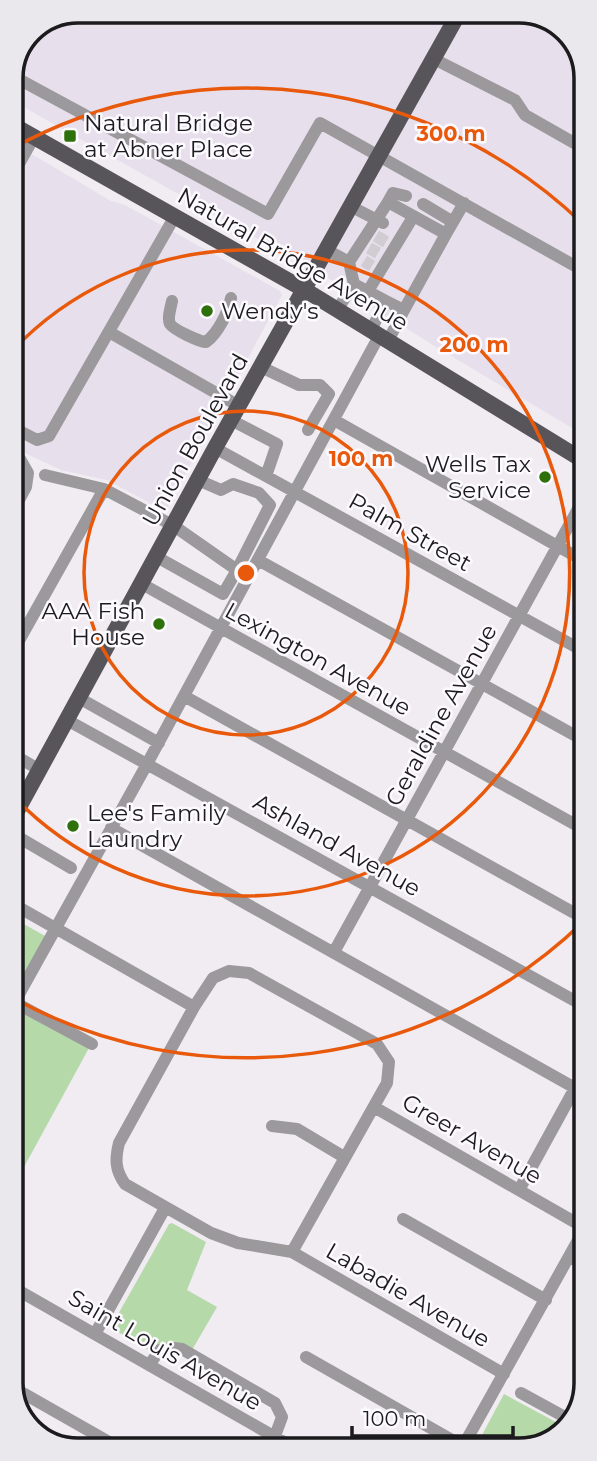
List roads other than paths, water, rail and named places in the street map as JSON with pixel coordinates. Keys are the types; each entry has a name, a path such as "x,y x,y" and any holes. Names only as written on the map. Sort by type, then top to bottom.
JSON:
{"main road":[{"name":"Union Boulevard","path":"23,800 215,448 454,23"},
{"name":"Natural Bridge Avenue","path":"23,131 305,290 574,455"}],"street":[{"path":"434,59 515,100 525,115 574,143"},
{"path":"23,81 268,214 320,123 574,265"},
{"path":"23,157 34,137"},
{"path":"337,310 389,226 388,202 393,192 406,196"},
{"path":"388,202 413,217 450,228"},
{"path":"23,987 159,743 379,336 404,310 464,203"},
{"path":"423,204 450,228"},
{"path":"352,206 389,226"},
{"path":"23,433 37,440 49,436 175,216"},
{"path":"368,291 372,252 389,226 413,217"},
{"path":"327,250 372,252"},
{"path":"354,284 404,310"},
{"path":"172,301 169,319 173,327 206,342 215,334 231,298"},
{"path":"379,336 386,301"},
{"path":"108,332 235,413 277,444 266,476"},
{"path":"261,367 299,385 320,386 329,394 308,430"},
{"path":"334,420 574,556"},
{"name":"Palm Street","path":"215,448 574,646"},
{"path":"23,464 28,473 23,493"},
{"path":"45,475 104,489 174,526 237,570"},
{"path":"157,557 222,594 237,570 270,505 259,493 233,484 221,490 198,480"},
{"path":"23,633 104,489"},
{"name":"Geraldine Avenue","path":"334,952 574,517"},
{"path":"258,560 574,735"},
{"name":"Lexington Avenue","path":"142,584 574,824"},
{"path":"184,696 574,913"},
{"path":"79,698 159,743"},
{"name":"Ashland Avenue","path":"68,720 574,1000"},
{"path":"23,760 40,770"},
{"path":"111,828 574,1087"},
{"path":"23,840 71,868"},
{"path":"23,910 194,1007"},
{"path":"229,971 250,973 377,1044 388,1062 387,1083 292,1252 238,1243 211,1233 125,1185 117,1172 116,1157 120,1143 194,1007 213,978 229,971"},
{"path":"23,1008 92,1044"},
{"path":"519,1190 574,1090"},
{"name":"Greer Avenue","path":"374,1107 574,1220"},
{"path":"272,1126 297,1129 344,1157"},
{"path":"95,1334 165,1208"},
{"path":"403,1219 546,1300"},
{"path":"468,1438 574,1250"},
{"name":"Labadie Avenue","path":"292,1252 504,1374"},
{"path":"570,1257 574,1259"},
{"name":"Saint Louis Avenue","path":"23,1293 278,1438"},
{"path":"149,1365 160,1350 182,1349 275,1403 282,1417 275,1436"},
{"path":"306,1357 447,1438"},
{"path":"522,1393 563,1416"},
{"path":"24,1394 103,1438"}],"tunnel":[{"path":"376,236 386,242"},
{"path":"369,248 378,253"},
{"path":"364,261 372,266"}],"place":[{"name":"Natural Bridge at Abner Place","path":"70,136"},
{"name":"Wendy's","path":"207,311"},
{"name":"Wells Tax Service","path":"545,477"},
{"name":"AAA Fish House","path":"159,624"},
{"name":"Lee's Family Laundry","path":"73,826"}]}
